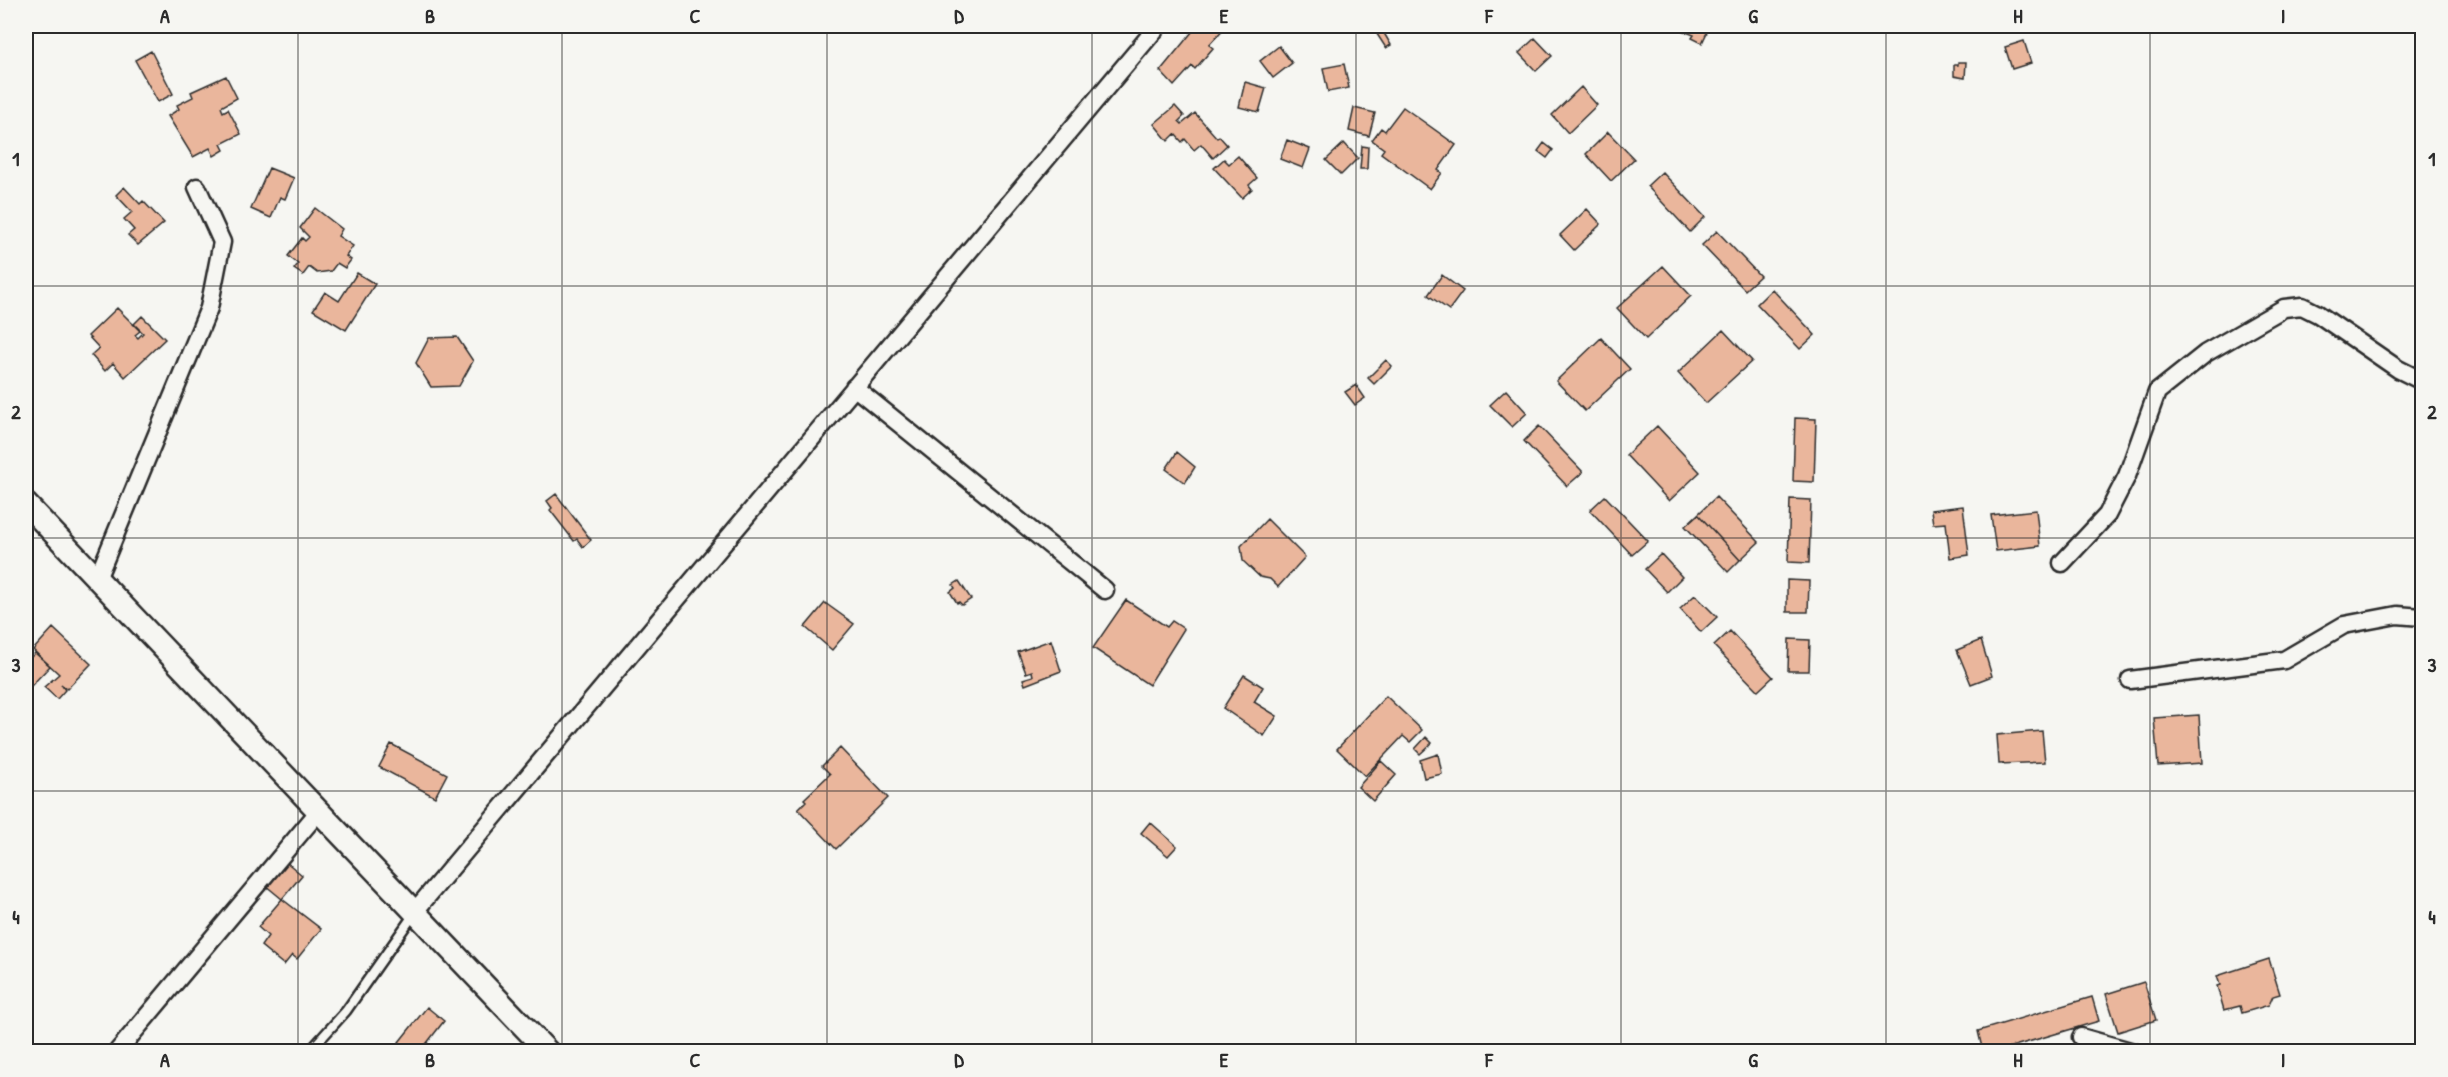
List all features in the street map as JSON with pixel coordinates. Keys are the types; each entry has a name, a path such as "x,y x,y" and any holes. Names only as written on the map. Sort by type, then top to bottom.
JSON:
{"street":[{"path":"415,911 1158,26"},
{"path":"98,579 209,308 222,242 197,187"},
{"path":"2062,563 2108,515 2127,476 2157,392 2206,353 2283,308 2302,306 2319,314 2398,369 2422,381"},
{"path":"854,387 1105,590"},
{"path":"26,504 548,1052"},
{"path":"2130,680 2284,660 2344,625 2397,615 2422,616"},
{"path":"117,1052 319,811"},
{"path":"2081,1037 2134,1052"}],"lane":[{"path":"309,1052 346,1011 415,911"}],"building":[{"path":"1197,26 1226,26 1209,45 1213,48 1195,69 1192,66 1174,86 1160,71"},
{"path":"1677,26 1710,26 1702,43 1692,38 1694,35 1676,28"},
{"path":"1381,28 1391,45 1386,48 1375,31"},
{"path":"1535,38 1552,56 1536,71 1519,53"},
{"path":"2024,41 2031,63 2012,69 2005,47"},
{"path":"1279,46 1292,63 1273,78 1260,61"},
{"path":"151,51 173,94 158,102 135,60"},
{"path":"1958,62 1966,62 1965,78 1954,76 1954,65 1958,65"},
{"path":"1344,64 1349,88 1328,92 1323,68"},
{"path":"226,76 237,98 221,107 223,112 228,109 241,134 221,144 224,150 214,156 210,148 193,157 168,116 179,109 177,105 193,97 191,92"},
{"path":"1245,82 1266,88 1259,112 1239,107"},
{"path":"1581,87 1597,105 1568,133 1552,115"},
{"path":"1175,106 1184,116 1179,121 1182,124 1195,113 1217,138 1219,136 1227,145 1213,158 1201,144 1194,150 1185,139 1182,142 1175,134 1168,141 1154,124"},
{"path":"1403,107 1456,145 1438,170 1442,173 1430,189 1381,153 1384,149 1372,140 1381,128 1385,131"},
{"path":"1354,108 1375,113 1369,136 1349,131"},
{"path":"1608,132 1634,159 1611,181 1586,154"},
{"path":"1287,140 1310,149 1303,168 1280,159"},
{"path":"1344,143 1358,158 1341,175 1326,160"},
{"path":"1544,143 1553,150 1547,158 1538,151"},
{"path":"1362,146 1368,147 1367,169 1360,169"},
{"path":"1238,156 1257,178 1249,185 1252,189 1242,198 1214,168 1224,159 1229,164"},
{"path":"269,168 294,178 285,199 280,197 271,218 251,209"},
{"path":"1662,172 1705,217 1690,232 1647,186"},
{"path":"124,187 140,204 143,201 164,223 138,245 128,235 134,230 124,219 132,212 116,195"},
{"path":"315,208 342,229 338,236 353,246 346,256 351,260 345,268 337,263 331,271 317,273 309,267 303,275 294,269 298,264 288,256 302,238 305,241 309,237 300,228"},
{"path":"1587,209 1601,224 1574,250 1560,235"},
{"path":"1717,231 1760,276 1745,290 1702,245"},
{"path":"1663,266 1691,296 1646,339 1617,308"},
{"path":"357,273 375,284 346,330 313,310 325,292 339,301"},
{"path":"1442,275 1463,291 1449,310 1428,295"},
{"path":"1772,289 1815,335 1800,349 1757,304"},
{"path":"117,308 140,331 135,335 138,338 143,333 134,324 142,316 165,339 125,377 113,363 105,371 91,355 99,348 88,336"},
{"path":"1723,330 1752,361 1706,403 1678,373"},
{"path":"457,337 473,361 459,386 431,387 416,363 429,338"},
{"path":"1601,338 1630,369 1585,411 1556,381"},
{"path":"1386,360 1392,366 1374,384 1368,378"},
{"path":"1356,385 1365,398 1355,405 1345,392"},
{"path":"1506,390 1527,413 1512,427 1490,405"},
{"path":"1795,418 1816,419 1814,482 1793,481"},
{"path":"1539,426 1583,472 1567,486 1524,441"},
{"path":"1657,426 1700,472 1669,501 1626,455"},
{"path":"1177,452 1195,467 1185,483 1166,469"},
{"path":"556,494 591,540 583,547 577,539 574,541 550,510 552,508 547,501"},
{"path":"1605,496 1648,541 1632,555 1590,510"},
{"path":"1716,497 1759,542 1740,560 1698,514"},
{"path":"1790,499 1811,500 1809,563 1788,562"},
{"path":"1963,506 1969,555 1950,558 1946,523 1933,524 1931,510"},
{"path":"2036,510 2040,546 1996,551 1991,515"},
{"path":"1698,514 1740,560 1728,572 1685,526"},
{"path":"1267,519 1305,557 1278,587 1270,579 1260,577 1243,561 1241,546"},
{"path":"1661,554 1682,577 1667,592 1645,569"},
{"path":"1787,580 1809,581 1808,612 1787,612"},
{"path":"959,581 971,599 962,605 957,603 950,592 955,588 953,585"},
{"path":"1695,595 1717,617 1701,632 1680,609"},
{"path":"1126,600 1167,627 1172,621 1184,629 1149,685 1093,648"},
{"path":"825,603 854,624 832,650 805,627"},
{"path":"53,628 91,664 67,689 61,684 65,690 57,699 44,687 59,674 33,650"},
{"path":"1730,631 1773,677 1758,691 1714,646"},
{"path":"1789,639 1810,640 1809,671 1788,671"},
{"path":"1051,640 1061,671 1025,685 1023,679 1033,676 1032,671 1026,673 1018,652"},
{"path":"1981,640 1992,676 1971,684 1957,650"},
{"path":"35,653 50,666 31,686 26,681 26,658 28,660"},
{"path":"1244,675 1263,687 1254,702 1277,716 1264,736 1223,708"},
{"path":"1386,696 1422,730 1410,742 1403,736 1365,776 1337,749"},
{"path":"2199,715 2202,763 2158,766 2154,718"},
{"path":"2042,731 2045,762 1999,764 1997,735"},
{"path":"1426,737 1432,743 1420,754 1415,749"},
{"path":"391,744 447,774 435,797 379,767"},
{"path":"840,748 888,798 836,849 798,809 806,801 804,799 830,774 822,766"},
{"path":"1438,754 1442,774 1424,778 1420,760"},
{"path":"1381,761 1396,775 1373,801 1358,787"},
{"path":"1150,822 1177,846 1168,856 1141,833"},
{"path":"285,861 302,875 282,899 265,885"},
{"path":"282,899 321,929 297,959 292,955 284,965 261,946 268,936 258,927"},
{"path":"2269,959 2280,994 2273,996 2269,1005 2242,1013 2240,1006 2224,1010 2217,986 2220,985 2217,976"},
{"path":"2144,982 2156,1020 2118,1032 2106,994"},
{"path":"2092,997 2099,1021 1994,1052 1983,1052 1978,1031"},
{"path":"427,1007 444,1021 420,1052 410,1052 399,1042"}]}
